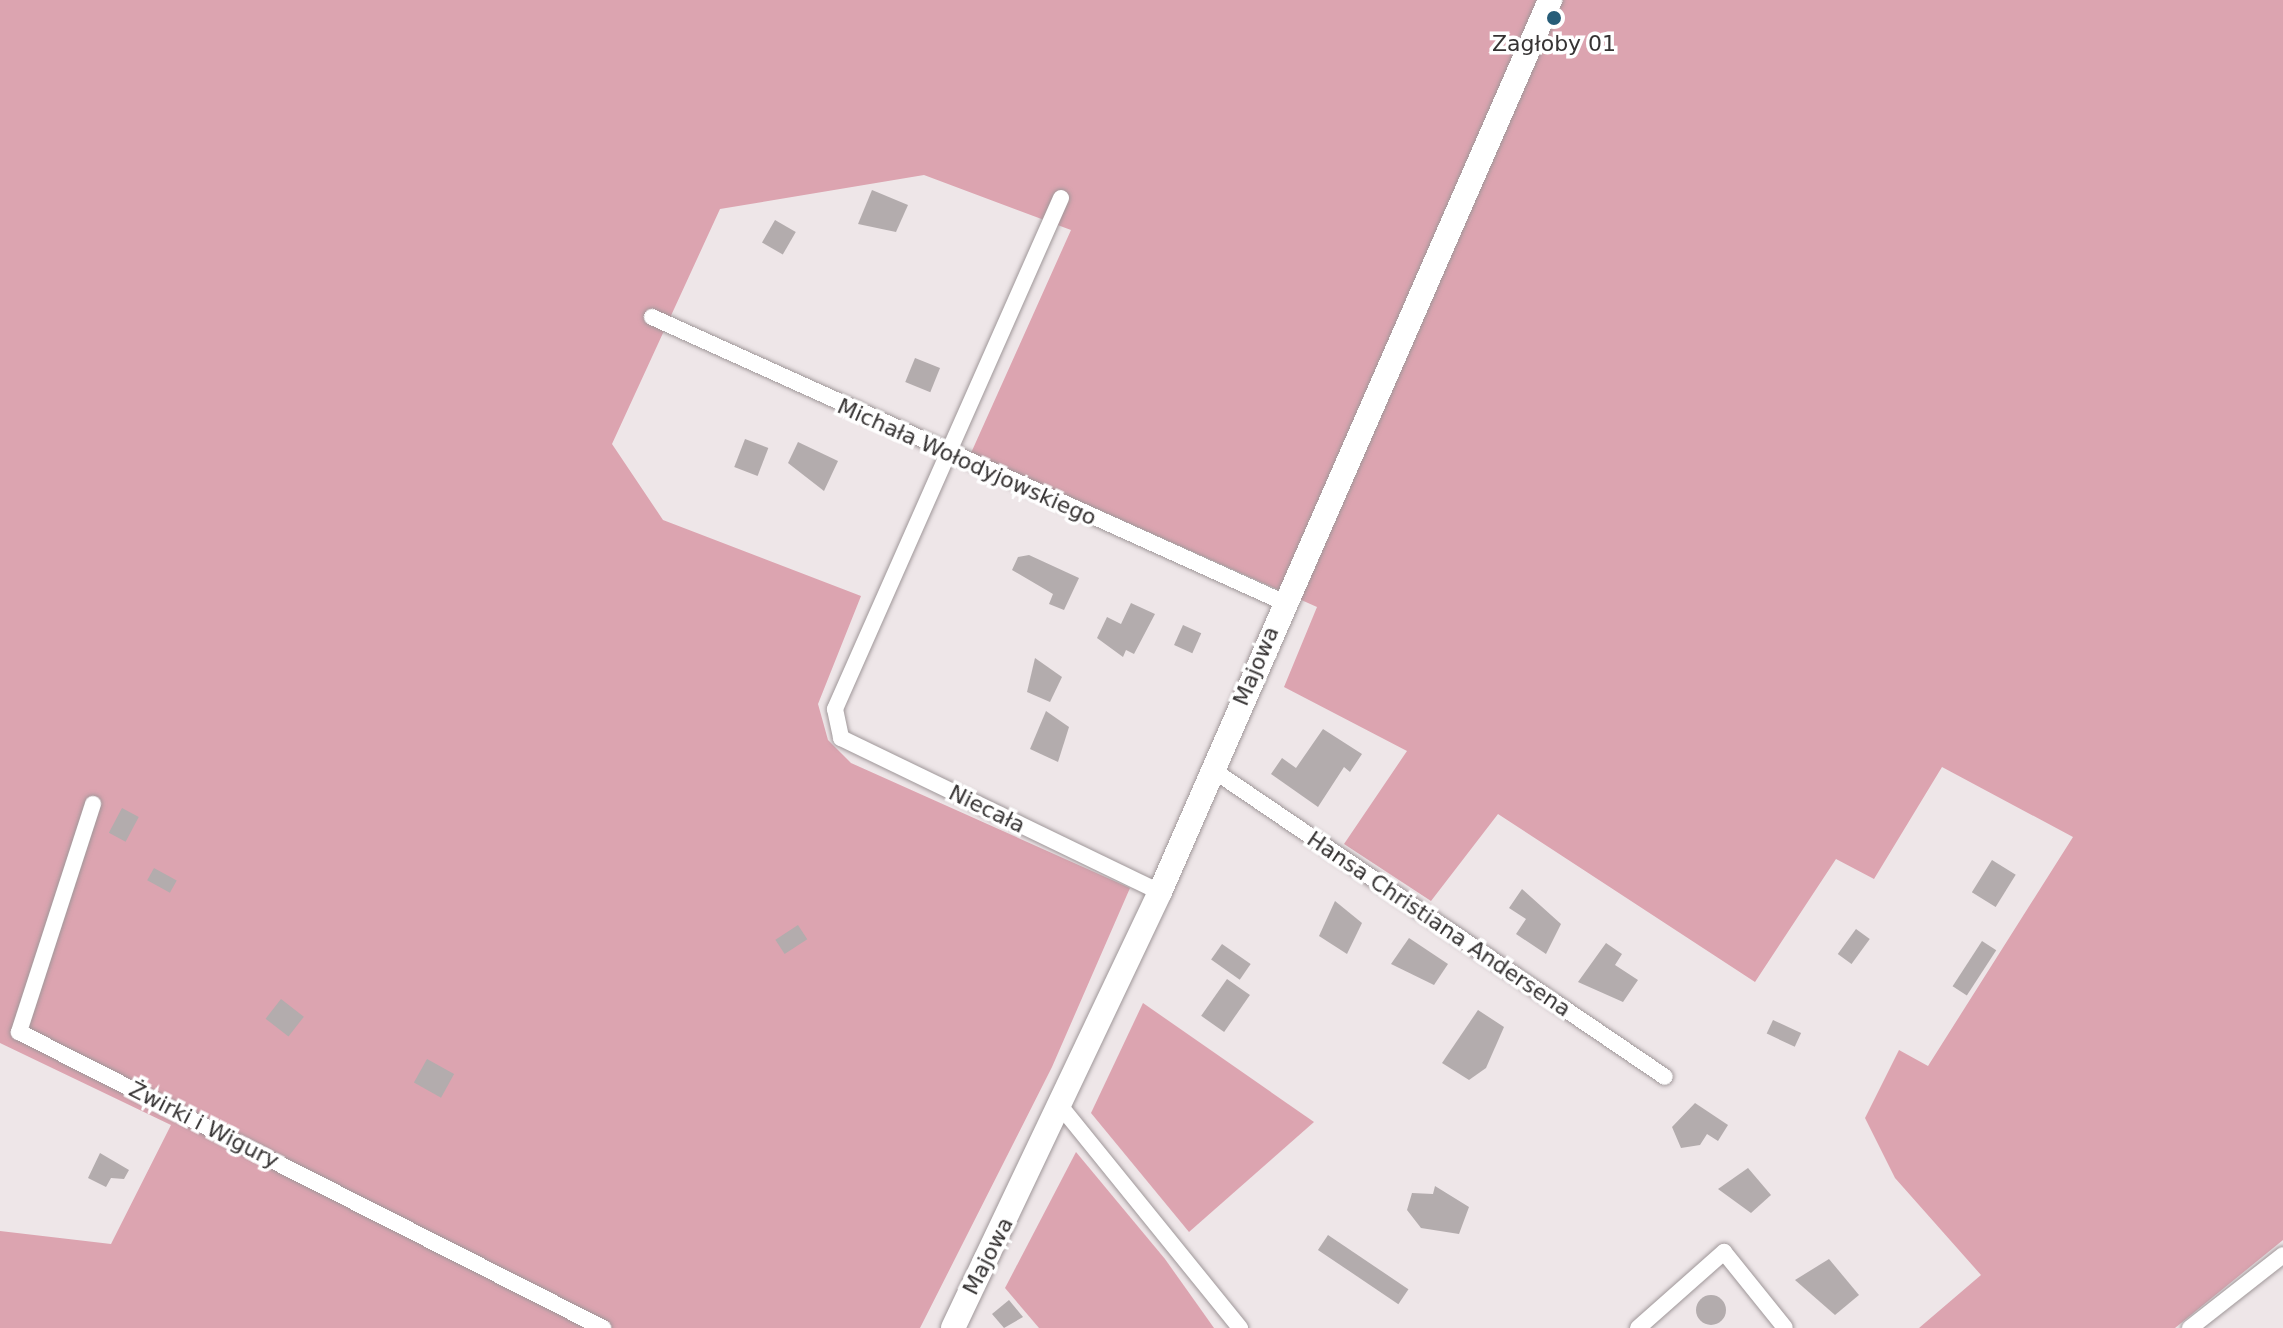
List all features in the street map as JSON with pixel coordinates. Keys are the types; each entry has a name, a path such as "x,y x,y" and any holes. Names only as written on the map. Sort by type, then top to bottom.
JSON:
{"street":[{"name":"Majowa","path":"953,1328 1062,1108 1160,892 1283,602 1550,0"},
{"path":"947,455 1061,198"},
{"name":"Michała Wołodyjowskiego","path":"652,317 947,455 1283,602"},
{"name":"Niecała","path":"947,455 835,709 841,738 1160,892"},
{"name":"Hansa Christiana Andersena","path":"1213,770 1665,1077"},
{"name":"Żwirki i Wigury","path":"93,804 19,1032 603,1328"},
{"path":"1062,1108 1240,1328"},
{"path":"1638,1328 1724,1252 1785,1328"},
{"path":"2190,1328 2283,1255"}],"shaded area":[{"path":"0,0 2283,0 2283,1240 2175,1328 1919,1328 1981,1275 1895,1178 1865,1118 1899,1050 1928,1066 2073,837 1942,767 1874,879 1836,859 1755,982 1498,814 1431,901 1344,844 1407,751 1284,687 1317,607 971,453 1071,230 924,175 720,209 612,444 663,520 861,596 818,704 828,740 851,763 1130,888 1052,1067 920,1328 0,1328 0,1231 111,1244 171,1125 0,1043"},
{"path":"1143,1003 1314,1122 1189,1232 1091,1113"},
{"path":"1076,1152 1165,1259 1214,1328 1039,1328 1005,1288"}],"building":[{"path":"872,190 908,205 896,232 858,224"},
{"path":"775,220 796,232 783,255 762,243"},
{"path":"915,358 940,368 930,392 905,382"},
{"path":"745,439 768,448 758,476 734,467"},
{"path":"798,442 838,461 824,491 788,463"},
{"path":"1029,555 1079,578 1064,610 1049,604 1053,594 1012,570 1018,557"},
{"path":"1131,603 1155,614 1134,654 1126,650 1123,657 1097,638 1107,617 1121,624"},
{"path":"1183,625 1201,633 1192,653 1174,645"},
{"path":"1035,658 1062,677 1050,702 1027,692"},
{"path":"1046,711 1069,727 1058,762 1030,749"},
{"path":"1323,729 1362,754 1350,772 1344,767 1318,807 1271,774 1282,758 1296,768"},
{"path":"122,808 139,817 126,842 109,833"},
{"path":"1992,860 2016,875 1996,907 1972,892"},
{"path":"154,868 177,881 170,893 147,880"},
{"path":"1522,889 1561,924 1546,954 1516,934 1526,919 1509,908"},
{"path":"1335,901 1362,923 1347,954 1319,936"},
{"path":"798,925 807,939 785,954 775,940"},
{"path":"1856,929 1870,939 1852,964 1838,954"},
{"path":"1409,938 1448,964 1434,985 1391,964"},
{"path":"1982,941 1996,950 1967,996 1953,986"},
{"path":"1606,943 1622,954 1615,965 1638,980 1623,1002 1578,982"},
{"path":"1222,944 1251,964 1240,980 1211,960"},
{"path":"1227,979 1250,995 1224,1032 1201,1016"},
{"path":"281,999 304,1017 288,1037 266,1019"},
{"path":"1478,1010 1504,1027 1486,1068 1469,1080 1442,1063"},
{"path":"1773,1020 1801,1033 1795,1047 1767,1034"},
{"path":"427,1059 454,1074 441,1098 414,1083"},
{"path":"1695,1103 1728,1125 1718,1141 1707,1134 1700,1145 1681,1148 1672,1127"},
{"path":"100,1153 129,1170 124,1179 111,1178 106,1187 88,1178"},
{"path":"1748,1168 1771,1195 1751,1213 1718,1189"},
{"path":"1435,1186 1469,1207 1459,1234 1421,1228 1407,1210 1412,1193 1433,1194"},
{"path":"1328,1235 1408,1289 1398,1304 1318,1250"},
{"path":"1829,1259 1859,1295 1835,1315 1795,1280"},
{"path":"1711,1295 1722,1299 1726,1310 1722,1321 1711,1325 1700,1321 1696,1310 1700,1299"},
{"path":"1009,1300 1023,1317 1004,1328 992,1314"}],"place":[{"name":"Zagłoby 01","path":"1554,18"}]}
